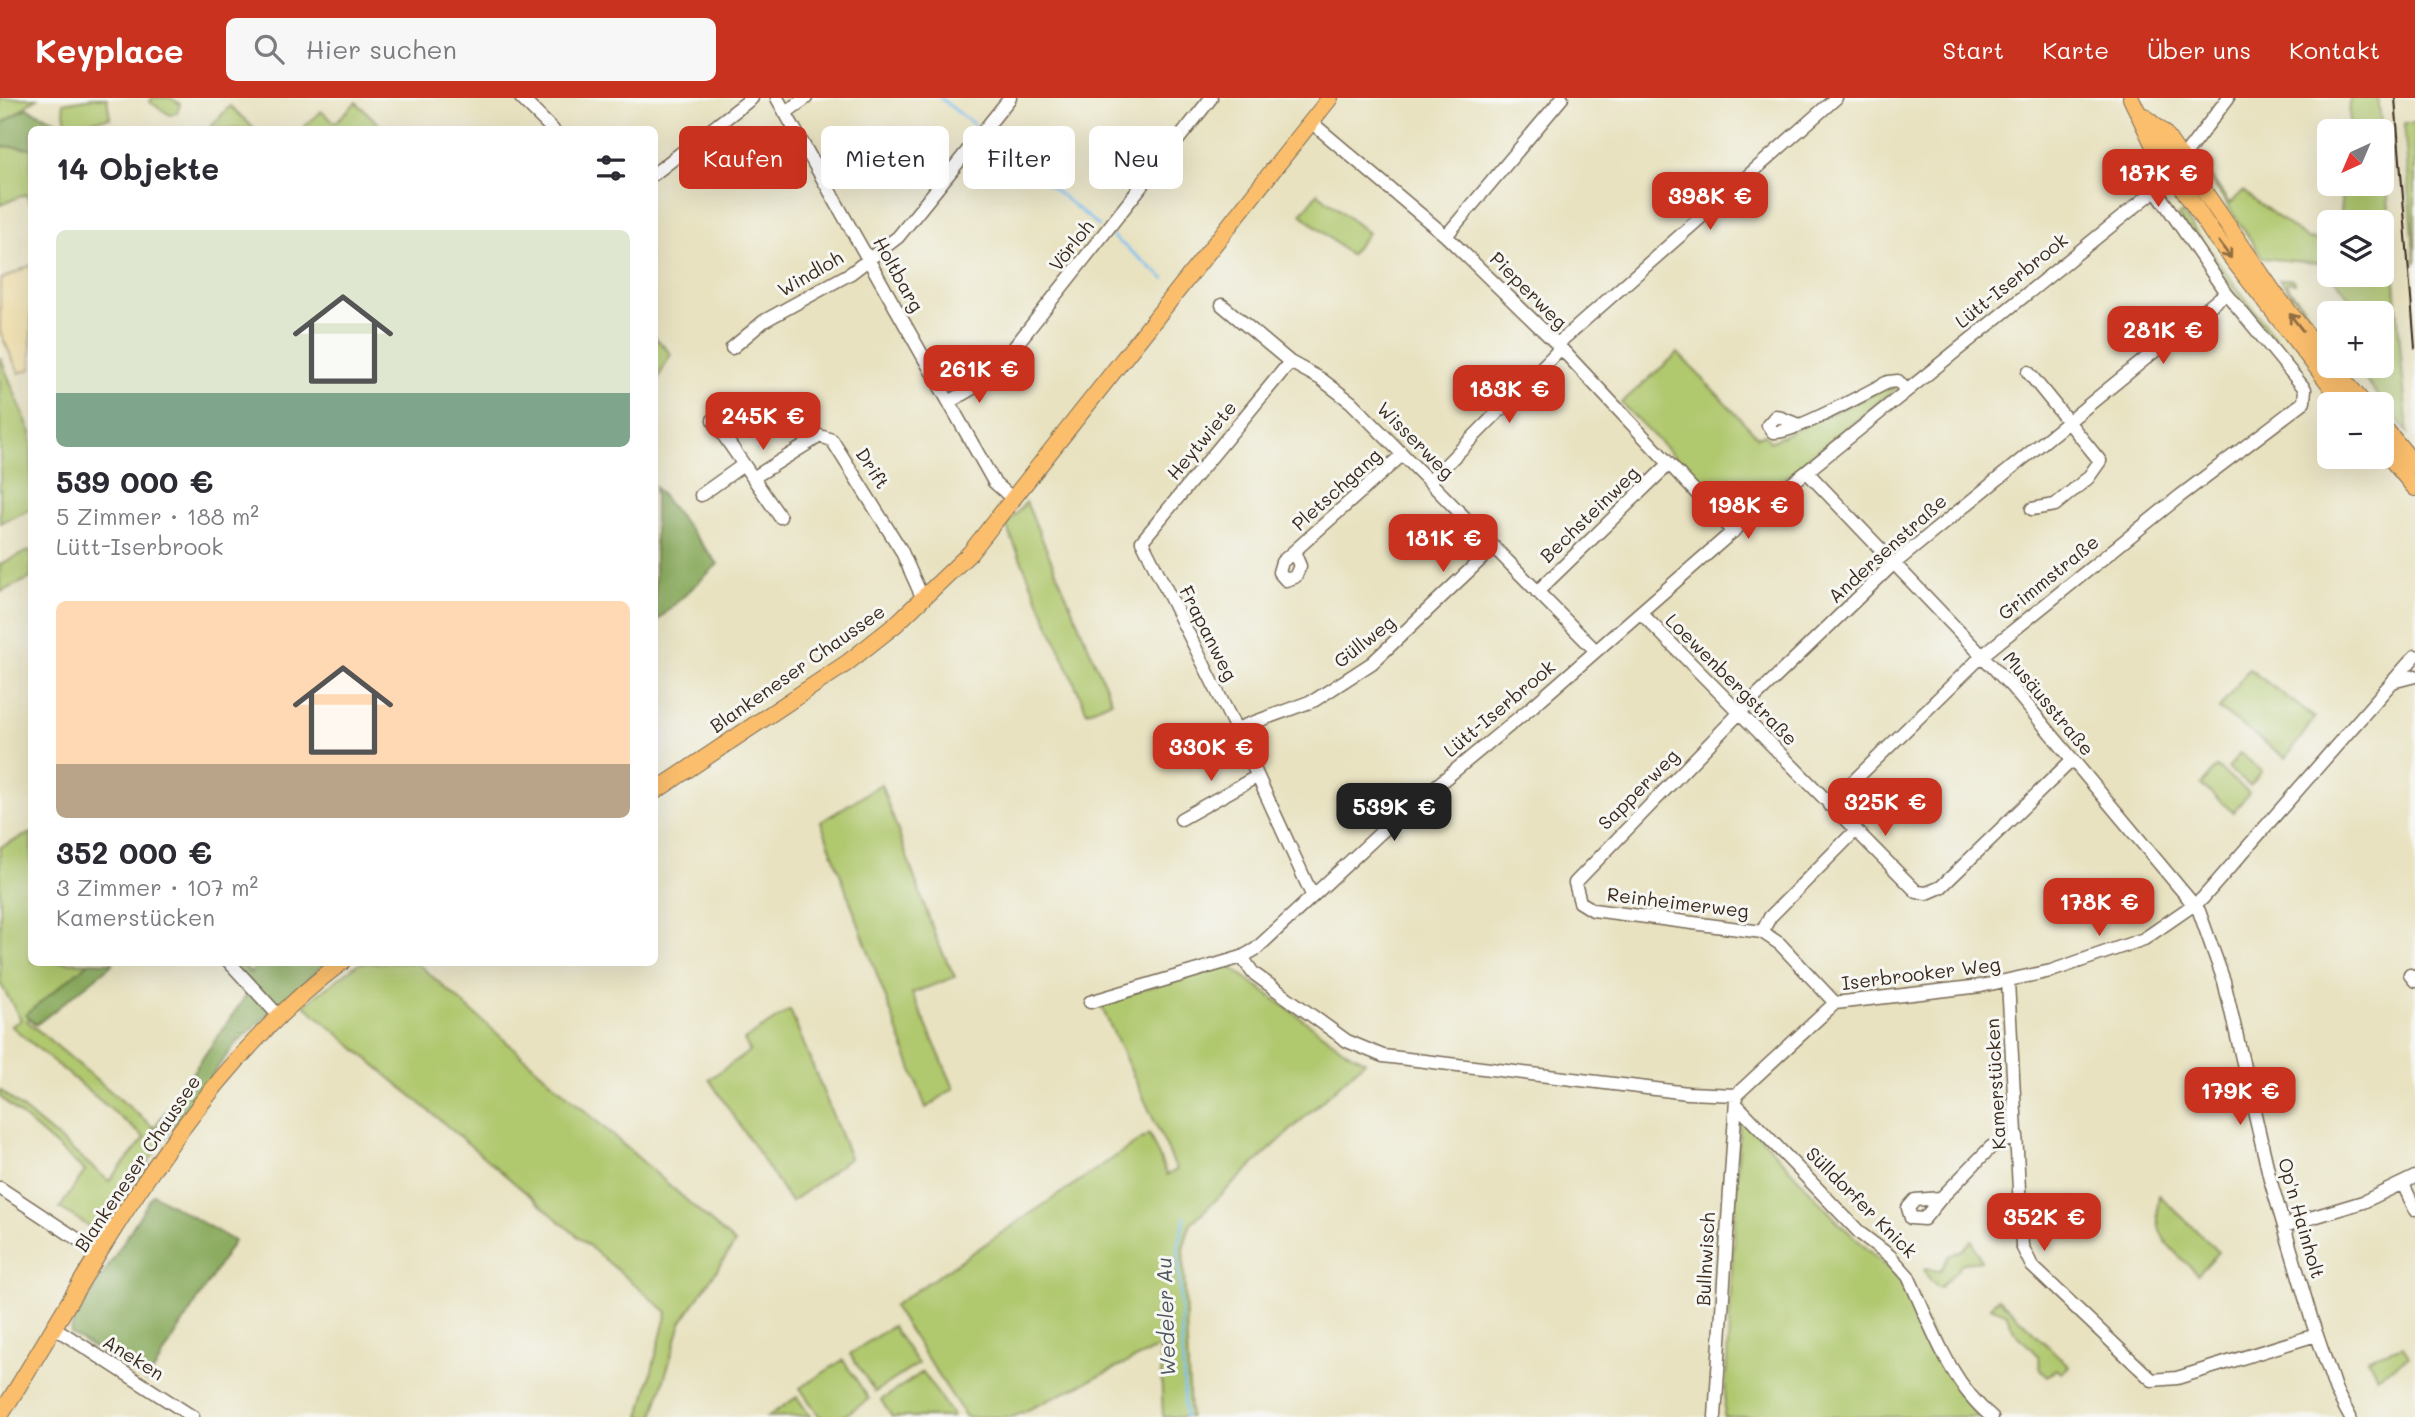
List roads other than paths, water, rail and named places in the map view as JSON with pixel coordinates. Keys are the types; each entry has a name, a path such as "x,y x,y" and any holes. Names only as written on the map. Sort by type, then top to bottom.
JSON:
{"main road":[{"name":"Blankeneser Chaussee","path":"658,789 847,663 923,599 955,568 1014,500 1330,98"},
{"path":"2131,98 2142,115 2152,142 2177,167 2317,346"},
{"path":"2177,167 2254,290 2335,392"},
{"path":"2343,378 2354,392"},
{"path":"2394,440 2415,465"},
{"path":"2394,463 2415,488"},
{"name":"Blankeneser Chaussee","path":"0,1416 100,1254 207,1094 278,1015 337,966"}],"street":[{"path":"521,98 549,126"},
{"path":"658,171 752,98"},
{"name":"Holtbarg","path":"777,98 994,482 1014,500"},
{"path":"785,113 806,98"},
{"name":"Windloh","path":"732,348 764,321 851,273 898,237 1010,98"},
{"name":"Vörloh","path":"949,402 990,378 1210,98"},
{"path":"1446,236 1562,98"},
{"path":"1430,481 1559,348 1562,340 1836,98"},
{"name":"Lütt-Iserbrook","path":"1090,1002 1242,957 1275,932 1389,825 1733,532 2156,190 2177,167 2228,98"},
{"name":"Pieperweg","path":"1311,122 1446,236 1559,348 1733,532"},
{"path":"2156,190 2227,293"},
{"name":"Grimmstraße","path":"1829,805 1983,655 2180,496 2299,407 2307,397 2302,384 2227,293"},
{"name":"Andersenstraße","path":"1740,714 1896,562 2227,293"},
{"name":"Wisserweg","path":"1222,305 1290,362 1321,379 1350,402 1596,651"},
{"name":"Heytwiete","path":"1142,541 1290,362"},
{"path":"2028,372 2100,461 2099,465 2054,505 2032,509"},
{"path":"1799,425 1888,382 1898,382 1906,390"},
{"path":"738,403 713,420 780,517"},
{"name":"Drift","path":"753,478 809,441 820,436 832,440 901,550 923,599"},
{"name":"Pletschgang","path":"1294,551 1402,456"},
{"name":"Bechsteinweg","path":"1537,592 1669,464"},
{"path":"701,495 743,465"},
{"name":"Musäusstraße","path":"1807,472 1983,655 2195,905"},
{"name":"Frapanweg","path":"1142,541 1236,729 1312,895"},
{"name":"Güllweg","path":"1236,729 1315,700 1372,663 1494,547"},
{"name":"Loewenbergstraße","path":"1641,613 1912,888 1923,893 1932,892 2072,760"},
{"name":"Iserbrooker Weg","path":"1736,1099 1835,1003 2008,981 2129,946 2161,929 2195,905 2415,656"},
{"path":"2390,682 2415,676"},
{"name":"Sapperweg","path":"1577,897 1575,883 1580,876 1740,714"},
{"path":"1181,819 1256,777"},
{"path":"1762,932 1770,917 1855,831"},
{"name":"Reinheimerweg","path":"1577,897 1584,906 1593,910 1762,932 1780,944 1835,1003"},
{"name":"Op'n Hainholt","path":"2195,905 2207,926 2224,981 2267,1168 2316,1335 2336,1391 2350,1417"},
{"path":"1242,957 1253,972 1347,1041 1383,1056 1736,1099"},
{"path":"233,966 278,1015"},
{"name":"Kamerstücken","path":"2008,981 2022,1246 2032,1266 2152,1380 2162,1382 2177,1378 2316,1335"},
{"name":"Bullnwisch","path":"1715,1417 1736,1099"},
{"name":"Sülldorfer Knick","path":"1736,1099 1861,1234 1900,1265 1908,1276 1947,1360 1971,1396 1992,1417"},
{"path":"1941,1198 1991,1147 2017,1136"},
{"path":"2284,1226 2363,1202 2415,1177"},
{"path":"2403,1184 2415,1209"},
{"path":"0,1188 100,1254"},
{"name":"Aneken","path":"54,1328 193,1417"}],"waterway":[{"path":"940,98 976,126"},
{"path":"1053,189 1099,226"},
{"path":"1112,236 1165,279"},
{"name":"Wedeler Au","path":"1185,1217 1178,1249 1185,1417"}],"tram line":[{"path":"2395,98 2415,348"}]}
